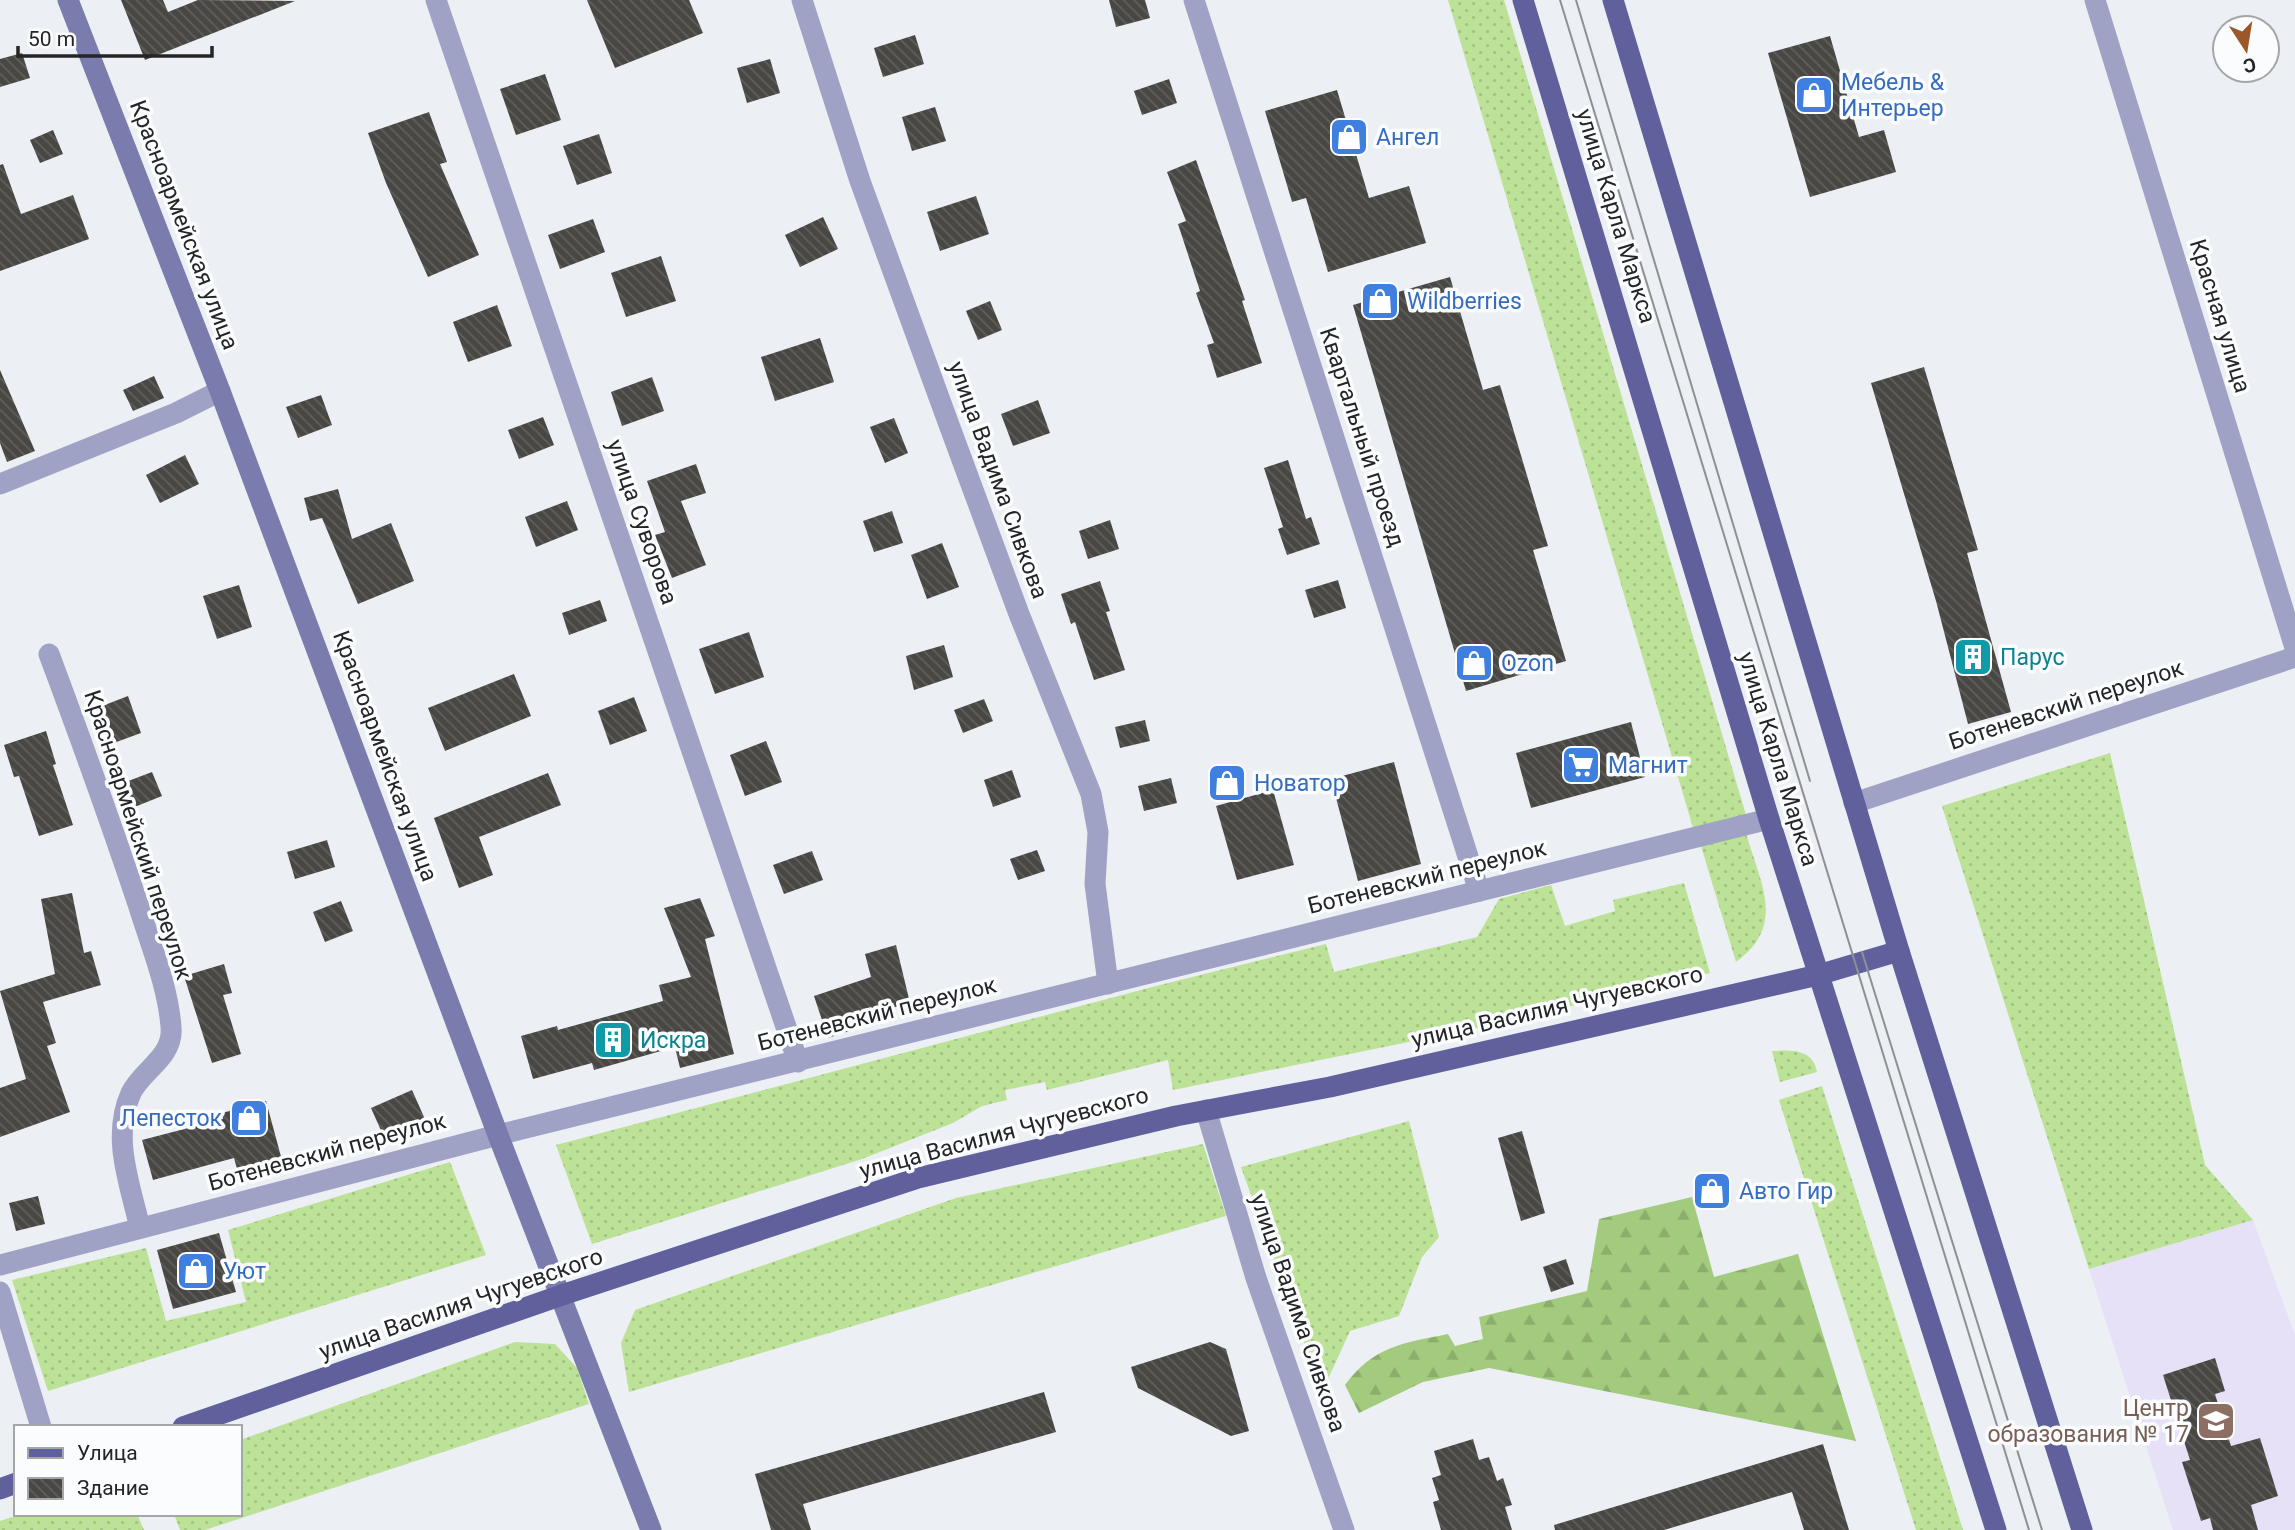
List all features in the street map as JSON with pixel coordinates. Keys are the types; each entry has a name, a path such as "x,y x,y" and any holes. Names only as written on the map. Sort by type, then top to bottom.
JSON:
{"main road":[{"name":"улица Карла Маркса","path":"1524,0 1769,819 1996,1530"},
{"path":"1614,0 1899,951 2082,1530"},
{"name":"улица Василия Чугуевского","path":"189,1425 562,1295 918,1178 1206,1110 1330,1087 1818,975 1899,951"}],"street":[{"name":"Красноармейская улица","path":"68,0 220,391 498,1135 651,1530"},
{"name":"улица Суворова","path":"436,0 798,1062"},
{"name":"улица Вадима Сивкова","path":"802,0 860,181 1019,614 1091,794 1098,832 1095,884 1108,984"},
{"name":"Квартальный проезд","path":"1194,0 1479,891"},
{"name":"Красная улица","path":"2095,0 2295,648"},
{"path":"0,484 220,391"},
{"name":"Красноармейский переулок","path":"49,654 106,806 153,950 171,1026 171,1042 132,1092 123,1125 121,1147 141,1228"},
{"name":"Ботеневский переулок","path":"1854,803 2295,657"},
{"name":"Ботеневский переулок","path":"0,1265 498,1135 1769,819"},
{"name":"улица Вадима Сивкова","path":"1206,1110 1256,1278 1345,1530"},
{"path":"0,1292 40,1425"}],"shaded area":[{"name":"Центр образования № 17","path":"2253,1220 2295,1335 2295,1530 2173,1530 2089,1269"}],"green space":[{"path":"1448,0 1504,0 1746,815 1694,831"},
{"path":"2110,753 2205,1165 2253,1220 2089,1269 1942,806"},
{"path":"1746,833 1762,886 1765,918 1761,933 1752,948 1736,962 1701,846"},
{"path":"1684,883 1710,973 1497,1024 1173,1090 1168,1060 1047,1090 1045,1082 1005,1090 1007,1100 982,1106 953,1123 862,1159 592,1244 556,1145 1156,986 1326,944 1334,972 1477,937 1499,899 1551,885 1565,926 1615,911 1613,900"},
{"path":"1772,1051 1800,1052 1811,1059 1817,1072 1780,1082"},
{"path":"1822,1086 1963,1530 1916,1530 1779,1100"},
{"path":"1409,1121 1439,1237 1422,1257 1399,1316 1350,1331 1322,1392 1241,1167"},
{"path":"1203,1144 1226,1216 629,1392 621,1343 635,1310 956,1198"},
{"path":"450,1162 486,1255 48,1391 12,1280 146,1248 166,1321 246,1302 228,1230"},
{"path":"1692,1197 1714,1277 1798,1254 1856,1441 1489,1368 1423,1382 1359,1413 1345,1385 1378,1354 1403,1344 1448,1334 1455,1346 1483,1339 1479,1317 1587,1291 1599,1219"},
{"path":"515,1342 555,1344 577,1368 589,1404 205,1530 180,1530 175,1516 242,1516 242,1439"},
{"path":"16,1516 138,1516 144,1530 0,1530 0,1521"}],"building":[{"path":"121,0 163,0 168,12 198,0 295,1 145,60"},
{"path":"587,0 689,0 703,33 615,68"},
{"path":"1109,0 1145,0 1150,18 1116,27"},
{"path":"915,35 924,64 883,77 874,48"},
{"name":"Мебель & Интерьер","path":"1830,36 1859,137 1884,130 1896,172 1810,197 1768,53"},
{"path":"22,53 30,78 0,87 0,59"},
{"path":"770,59 780,93 747,103 737,68"},
{"path":"545,74 561,120 516,135 500,89"},
{"path":"1169,79 1177,103 1142,115 1134,91"},
{"path":"1337,90 1369,198 1409,186 1426,243 1328,272 1306,198 1292,202 1265,111"},
{"path":"935,107 946,141 912,151 902,117"},
{"path":"429,112 447,162 440,164 479,255 428,277 386,183 368,133"},
{"path":"53,130 63,154 40,163 30,140"},
{"path":"599,134 612,173 577,185 563,146"},
{"path":"1196,160 1245,300 1242,301 1262,363 1217,378 1207,345 1214,343 1196,293 1200,291 1178,224 1186,221 1167,172"},
{"path":"3,164 21,214 73,195 89,239 0,271 0,165"},
{"path":"976,196 989,234 940,251 927,212"},
{"path":"823,217 838,249 800,267 785,235"},
{"path":"593,219 605,252 560,269 548,235"},
{"path":"661,256 676,301 626,317 611,273"},
{"path":"1450,277 1483,390 1500,385 1548,546 1533,550 1566,661 1466,691 1353,305"},
{"path":"990,301 1002,330 978,340 966,311"},
{"path":"497,305 512,346 468,362 453,322"},
{"path":"820,338 834,382 775,401 761,357"},
{"path":"1924,367 1978,550 1967,553 2011,712 1968,724 1936,601 1871,383"},
{"path":"0,370 35,451 7,462 0,443"},
{"path":"154,376 164,398 133,411 123,390"},
{"path":"652,377 664,411 622,426 611,392"},
{"path":"321,395 332,425 298,438 286,407"},
{"path":"1038,400 1050,433 1013,446 1001,414"},
{"path":"543,417 554,445 519,459 508,430"},
{"path":"894,418 908,453 885,463 870,427"},
{"path":"185,455 199,484 160,503 146,475"},
{"path":"1288,460 1306,519 1311,517 1320,544 1287,555 1278,529 1283,527 1264,468"},
{"path":"696,464 706,493 681,501 706,565 672,578 655,535 665,532 647,481"},
{"path":"338,489 352,539 391,523 414,581 358,604 322,518 310,521 304,498"},
{"path":"567,501 578,530 536,547 525,517"},
{"path":"892,511 903,543 874,552 863,521"},
{"path":"1110,520 1119,549 1088,559 1079,531"},
{"path":"942,543 959,587 927,599 911,555"},
{"path":"1338,580 1346,608 1314,618 1305,590"},
{"path":"1100,581 1110,611 1106,612 1125,670 1094,680 1075,622 1071,624 1061,594"},
{"path":"239,585 252,627 217,639 203,596"},
{"path":"600,600 607,621 569,635 562,613"},
{"path":"749,632 764,677 715,694 699,649"},
{"path":"944,645 953,677 914,690 906,656"},
{"path":"514,674 531,716 445,751 428,708"},
{"path":"128,696 141,733 111,744 97,708"},
{"path":"634,697 647,731 610,745 598,711"},
{"path":"984,699 993,721 963,733 954,710"},
{"path":"1145,720 1150,741 1120,748 1115,727"},
{"name":"Магнит","path":"1631,722 1645,777 1531,808 1516,753"},
{"path":"46,731 56,764 53,765 73,825 39,836 19,776 14,777 4,745"},
{"path":"766,741 782,782 745,796 730,755"},
{"path":"1394,762 1421,864 1358,881 1331,779"},
{"path":"1012,770 1021,797 993,807 984,780"},
{"path":"152,772 162,796 132,808 123,783"},
{"path":"548,773 561,805 479,837 493,875 459,888 434,818"},
{"path":"1171,778 1177,803 1144,811 1138,786"},
{"path":"1273,790 1294,865 1237,880 1216,806"},
{"path":"327,840 335,867 295,879 287,852"},
{"path":"1037,850 1045,871 1018,880 1010,859"},
{"path":"812,851 823,880 784,894 773,865"},
{"path":"72,893 84,953 91,951 101,985 43,1002 56,1043 47,1046 70,1112 0,1137 0,1088 26,1079 0,991 55,974 41,899"},
{"path":"700,898 715,936 705,939 734,1054 680,1068 675,1047 594,1070 592,1063 533,1079 521,1036 557,1026 558,1030 663,1001 659,985 691,977 664,908"},
{"path":"341,901 353,931 325,942 313,912"},
{"path":"896,945 910,1003 851,1019 855,1029 828,1038 814,996 871,977 865,954"},
{"path":"224,964 232,993 223,995 241,1054 212,1063 184,976"},
{"path":"412,1090 428,1126 387,1144 371,1108"},
{"path":"266,1101 283,1164 239,1176 234,1158 153,1180 142,1140 223,1119 222,1113"},
{"path":"1522,1131 1545,1213 1521,1221 1498,1138"},
{"path":"38,1196 45,1224 16,1231 9,1203"},
{"name":"Уют","path":"219,1233 236,1292 173,1309 157,1250"},
{"path":"1566,1259 1574,1284 1551,1292 1543,1267"},
{"path":"1210,1342 1226,1349 1249,1431 1231,1436 1138,1388 1131,1367"},
{"path":"2215,1358 2225,1391 2215,1394 2231,1446 2260,1438 2278,1496 2251,1505 2258,1530 2213,1530 2210,1518 2201,1521 2182,1462 2190,1460 2163,1375"},
{"path":"1044,1392 1056,1432 803,1504 811,1530 771,1530 755,1474"},
{"path":"1473,1439 1479,1460 1489,1457 1497,1481 1503,1478 1512,1505 1505,1507 1512,1530 1441,1530 1433,1502 1439,1500 1432,1478 1441,1475 1434,1451"},
{"path":"1823,1444 1849,1530 1804,1530 1792,1492 1664,1530 1555,1530 1554,1525"}],"tram line":[{"path":"1560,0 2029,1530"},
{"path":"1576,0 1810,781"},
{"path":"1862,952 2042,1530"}],"place":[{"name":"Мебель & Интерьер","path":"1814,95"},
{"name":"Ангел","path":"1349,137"},
{"name":"Wildberries","path":"1380,301"},
{"name":"Парус","path":"1973,657"},
{"name":"Ozon","path":"1474,663"},
{"name":"Магнит","path":"1581,765"},
{"name":"Новатор","path":"1227,783"},
{"name":"Искра","path":"613,1040"},
{"name":"Лепесток","path":"249,1118"},
{"name":"Авто Гир","path":"1712,1191"},
{"name":"Уют","path":"196,1271"},
{"name":"Центр образования № 17","path":"2216,1421"}]}
